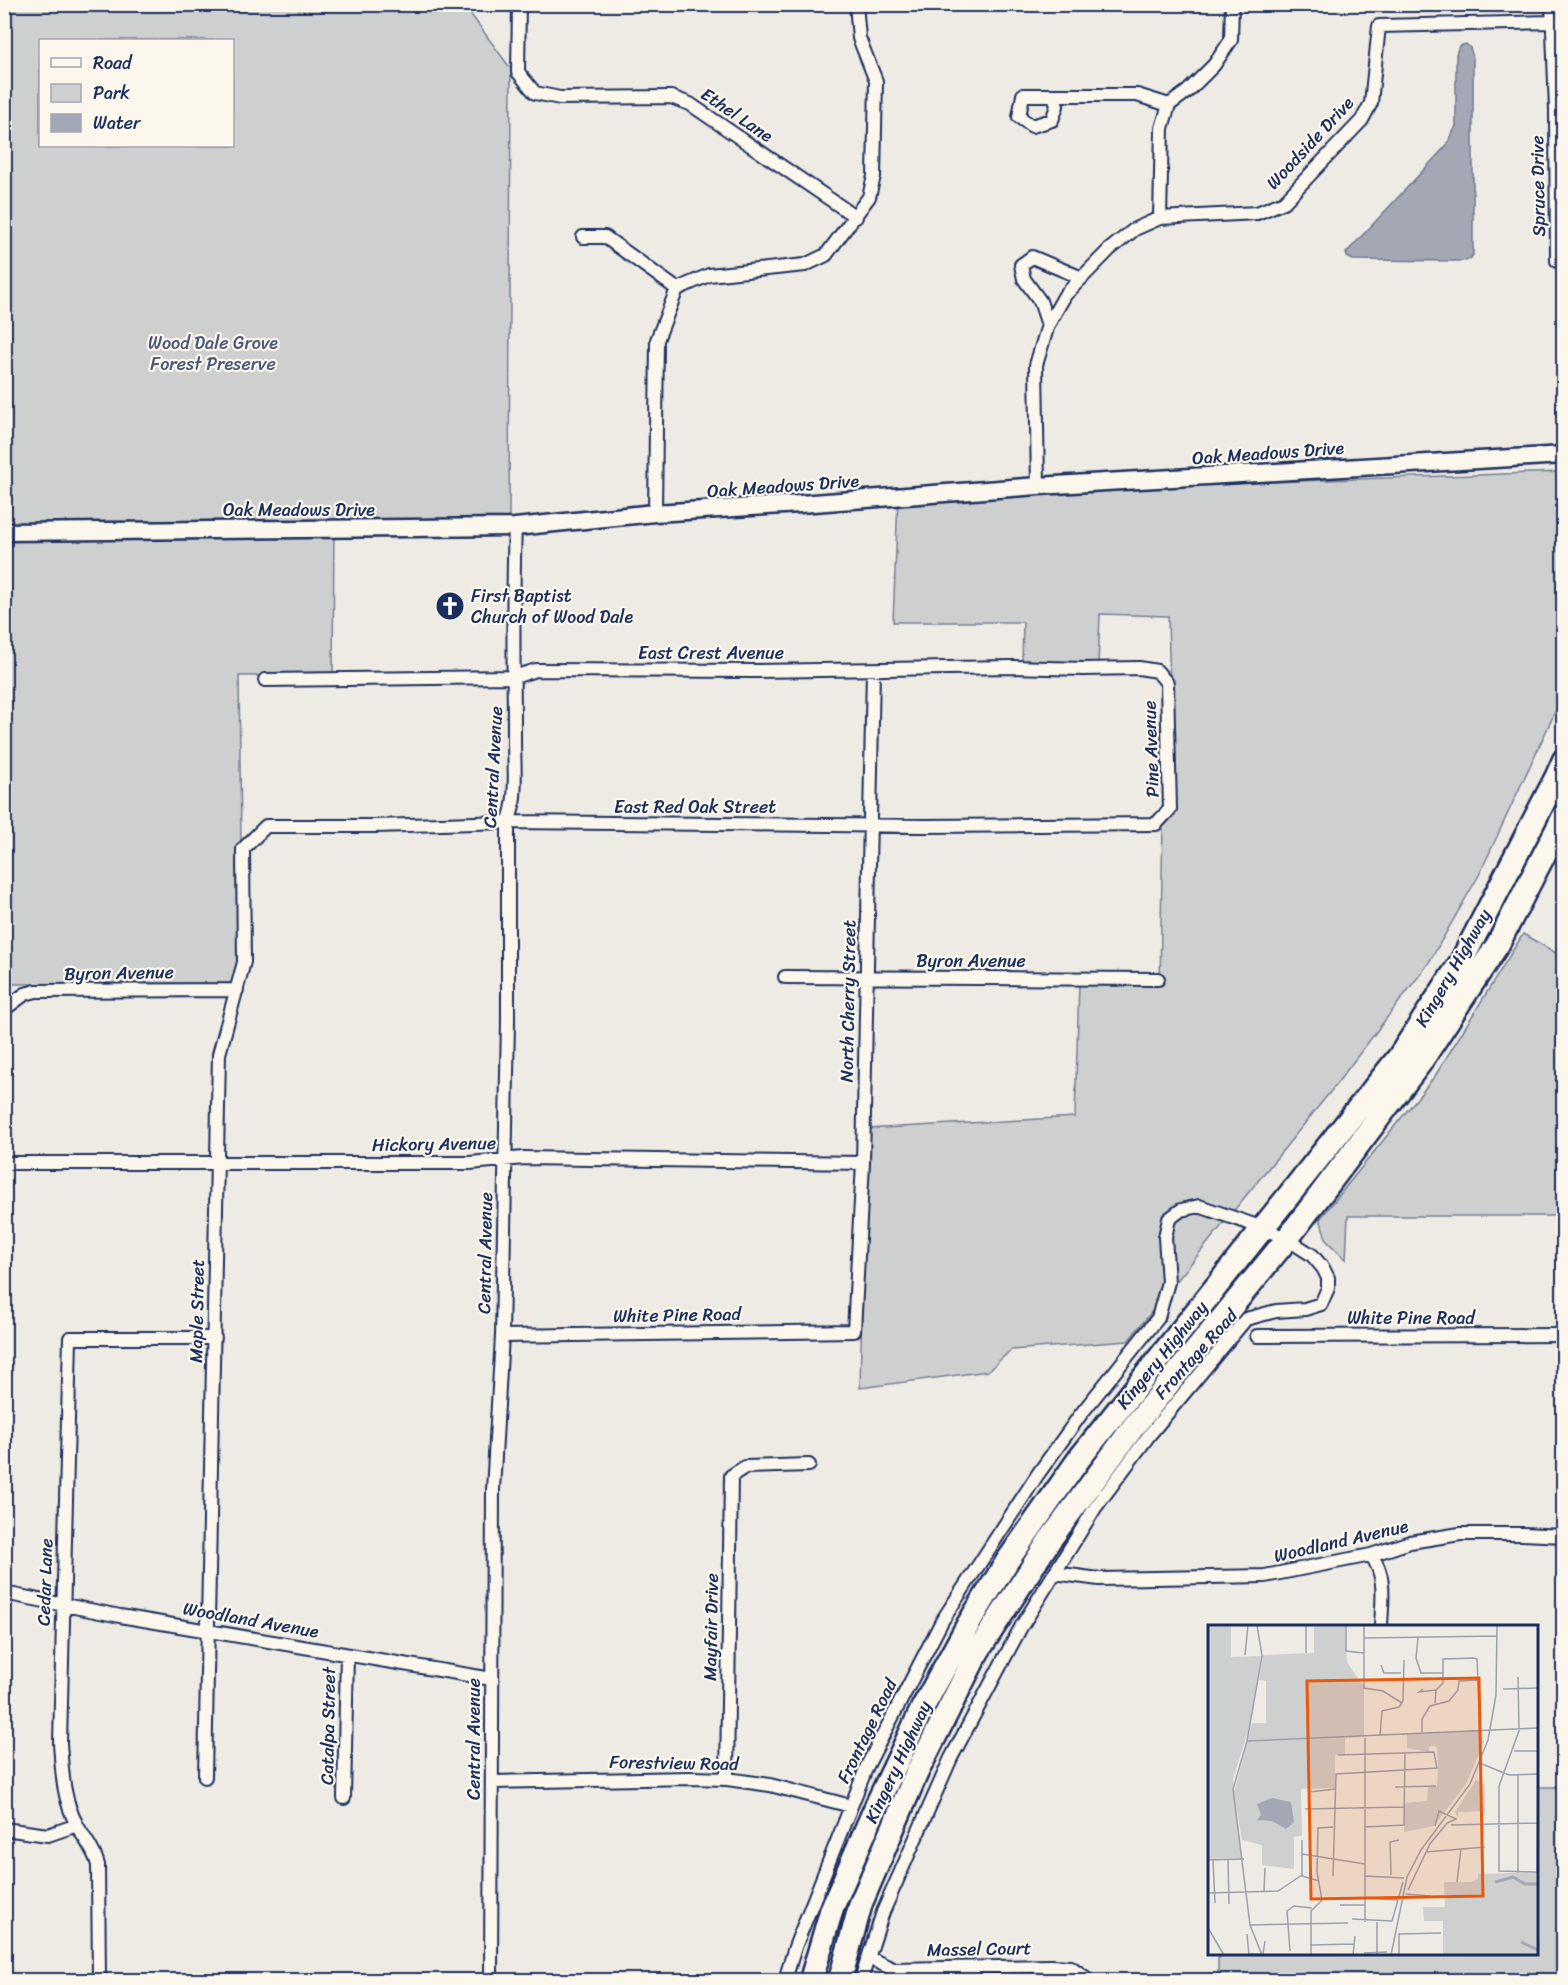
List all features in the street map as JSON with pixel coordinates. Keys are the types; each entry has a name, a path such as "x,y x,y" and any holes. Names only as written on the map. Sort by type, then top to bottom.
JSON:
{"highway":[{"name":"Kingery Highway","path":"811,1980 832,1908 877,1804 924,1707 969,1623 1008,1560 1079,1459 1399,1058 1461,962 1552,786 1563,759"},
{"name":"Kingery Highway","path":"840,1980 866,1892 917,1772 978,1651 1049,1540 1134,1426 1287,1239 1420,1063 1498,944 1563,816"}],"street":[{"name":"Ethel Lane","path":"519,4 518,72 535,93 560,98 671,97 690,104 856,217"},
{"path":"655,513 657,340 677,289 709,275 805,265 826,255 869,197 874,176 876,81 858,38 856,4"},
{"path":"1160,218 1162,128 1169,105 1188,91 1214,65 1231,40 1232,4"},
{"name":"Spruce Drive","path":"1552,4 1559,110 1557,261"},
{"name":"Woodside Drive","path":"1038,486 1036,365 1048,325 1065,296 1110,249 1135,229 1160,218 1257,213 1284,202 1362,120 1371,104 1379,27 1554,22"},
{"path":"1054,95 1137,95 1169,105"},
{"path":"583,237 604,237 677,289"},
{"path":"1048,325 1041,301 1024,279 1021,265 1032,257 1082,278"},
{"name":"Oak Meadows Drive","path":"4,532 515,527 655,513 1038,486 1563,455"},
{"name":"Central Avenue","path":"490,1980 493,1490 502,1336 508,1021 508,822 512,814 514,781 515,527"},
{"name":"East Crest Avenue","path":"265,680 514,677 536,670 873,671 1013,667 1139,668 1157,672"},
{"name":"North Cherry Street","path":"854,1331 863,1163 873,671"},
{"name":"Pine Avenue","path":"1156,824 1170,809 1167,683 1157,672"},
{"name":"East Red Oak Street","path":"243,849 266,826 375,826 508,822 869,825 1156,824"},
{"name":"Maple Street","path":"205,1777 219,1054 244,962 243,849"},
{"name":"Byron Avenue","path":"785,978 1158,979"},
{"name":"Byron Avenue","path":"6,1008 25,994 36,992 237,990"},
{"name":"Hickory Avenue","path":"4,1163 470,1163 524,1158 863,1163"},
{"name":"Frontage Road","path":"784,1980 867,1766 942,1621 1038,1474 1081,1414 1158,1318 1168,1282 1165,1237 1168,1219 1180,1210 1198,1206 1263,1228 1287,1239 1312,1255 1323,1268 1328,1278 1329,1288 1321,1304 1305,1309 1276,1311 1246,1319 1150,1434 1095,1508 1021,1627 951,1758 883,1912 861,1980"},
{"name":"White Pine Road","path":"502,1336 854,1331"},
{"name":"White Pine Road","path":"1257,1336 1563,1335"},
{"name":"Cedar Lane","path":"99,1980 98,1865 95,1854 77,1825 68,1803 60,1743 70,1338 214,1338"},
{"name":"Mayfair Drive","path":"727,1779 731,1476 745,1467 808,1465"},
{"name":"Woodland Avenue","path":"1054,1573 1100,1580 1265,1576 1371,1555 1410,1542 1460,1534 1563,1536"},
{"path":"1371,1555 1379,1566 1382,1586 1381,1625"},
{"name":"Woodland Avenue","path":"4,1593 208,1631 492,1679"},
{"name":"Catalpa Street","path":"344,1798 347,1655"},
{"name":"Forestview Road","path":"493,1782 727,1779 770,1785 851,1806"},
{"path":"4,1829 48,1835 77,1825"},
{"name":"Massel Court","path":"869,1958 893,1969 1071,1967 1089,1980"}],"green space":[{"name":"Wood Dale Grove Forest Preserve","path":"4,5 464,5 511,69 509,520 334,523 333,675 239,676 241,844 236,864 238,956 231,983 5,984"},
{"path":"1563,472 1563,695 1479,875 1428,964 1331,1091 1128,1341 1011,1350 988,1371 860,1388 866,1129 1075,1117 1079,982 1160,982 1163,821 1173,809 1168,616 1100,614 1098,665 1022,665 1023,622 893,622 898,499 1129,487"},
{"path":"1523,934 1563,957 1563,1216 1348,1216 1346,1260 1327,1241 1320,1219 1435,1076"},
{"path":"1538,1787 1563,1787 1563,1980 1218,1980 1218,1955 1538,1955"}],"water":[{"path":"1466,44 1473,57 1473,255 1470,259 1462,261 1353,260 1347,257 1346,253 1446,146 1456,126 1456,54 1459,46"}],"place":[{"name":"First Baptist Church of Wood Dale","path":"450,606"}]}
